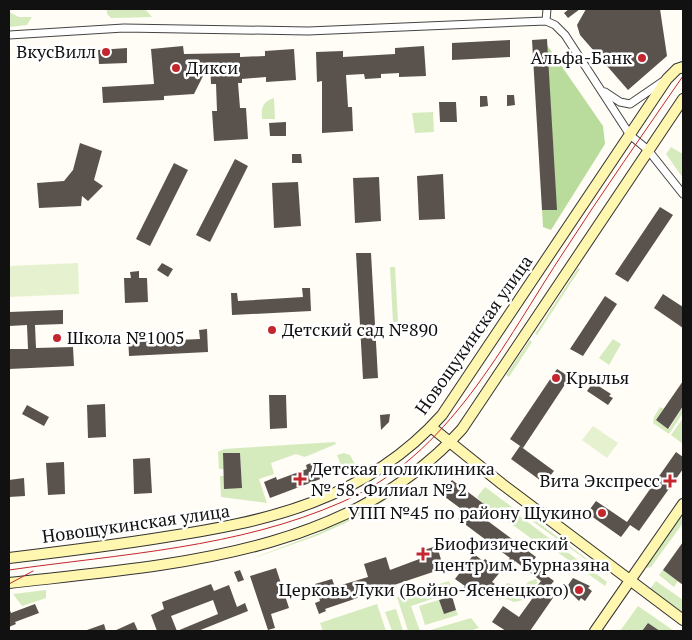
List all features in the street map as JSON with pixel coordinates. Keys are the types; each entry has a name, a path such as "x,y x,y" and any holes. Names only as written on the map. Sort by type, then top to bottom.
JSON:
{"main road":[{"name":"Новощукинская улица","path":"9,558 225,528 287,512 338,492 368,476 412,445 431,427 491,345 667,79 683,67"},
{"path":"9,583 236,552 280,540 318,526 370,502 417,472 449,442 487,393 683,99"},
{"path":"431,427 683,620"},
{"path":"595,631 683,504"}],"street":[{"path":"546,21 547,9"},
{"path":"9,35 124,28 294,31 546,21 556,25 564,35 630,135 648,150 683,194"},
{"path":"599,87 608,96 620,102 630,104 667,79"}],"green space":[{"path":"107,9 145,9 152,17 111,18 107,14"},
{"path":"9,12 19,17 32,17 27,25 9,27"},
{"path":"547,45 603,126 605,144 551,230 543,227 542,210 556,210"},
{"path":"274,98 275,119 262,119 263,106 267,101"},
{"path":"433,112 434,132 415,133 412,113"},
{"path":"671,147 683,154 683,178 666,154"},
{"path":"78,263 79,294 9,297 9,266"},
{"path":"390,267 395,267 398,322 393,322"},
{"path":"578,268 580,269 537,335 535,334"},
{"path":"613,339 621,344 609,365 599,358"},
{"path":"530,340 532,342 509,377 506,375"},
{"path":"683,406 683,413 669,434 653,423 660,407 664,409 657,420 669,429"},
{"path":"683,418 683,444 671,435"},
{"path":"593,426 618,443 607,458 582,440"},
{"path":"335,442 336,444 305,457 296,454 271,463 274,474 259,479 267,503 221,497 220,476 224,476 242,488 240,453 223,453 224,469 219,469 218,452 224,449"},
{"path":"344,453 350,455 356,466 334,477 330,468 340,463 337,455"},
{"path":"485,487 516,510 517,514 607,582 605,586 546,544 543,547 484,504 477,497"},
{"path":"396,494 354,519 319,535 251,559 319,533"},
{"path":"527,514 607,574 609,576 525,516"},
{"path":"680,517 683,519 683,523 651,567 647,568 646,565"},
{"path":"663,570 678,581 674,587 659,575"},
{"path":"536,579 537,583 524,600 514,602 504,598 499,600 498,597 507,583 512,584 521,591 528,582"},
{"path":"449,581 453,592 411,606 420,631 408,631 397,597"},
{"path":"656,581 683,600 683,615 649,590"},
{"path":"46,590 46,598 22,606 13,594"},
{"path":"439,600 444,614 456,610 458,615 425,625 419,606"},
{"path":"377,604 386,631 323,631 320,623"},
{"path":"638,606 674,631 660,631 648,623 642,631 620,631"},
{"path":"396,609 403,631 392,631 385,612"},
{"path":"471,618 479,628 469,631 427,631"}],"building":[{"path":"569,9 580,9 568,18 564,13"},
{"path":"586,9 660,9 667,56 628,90 580,35 577,25"},
{"path":"547,39 557,210 542,210 532,40"},
{"path":"510,40 510,57 452,60 452,43"},
{"path":"183,46 184,54 240,53 240,57 265,56 265,51 294,49 296,80 266,82 266,77 242,79 242,83 238,83 240,108 246,108 248,139 214,141 212,111 217,111 216,84 211,84 210,62 194,94 164,96 164,100 103,103 102,87 154,84 151,49"},
{"path":"424,46 426,76 399,77 399,73 381,74 381,78 365,79 364,74 346,75 348,107 352,107 353,131 322,133 322,81 317,82 316,52 343,51 343,57 395,54 395,48"},
{"path":"127,48 127,63 99,64 98,50"},
{"path":"507,95 514,95 515,105 507,106"},
{"path":"480,96 487,96 488,106 480,107"},
{"path":"439,102 456,102 457,122 440,122"},
{"path":"286,122 286,136 270,136 269,123"},
{"path":"80,143 102,151 94,180 103,186 88,201 82,196 81,206 39,208 37,183 64,181 73,170"},
{"path":"292,154 301,154 302,163 292,163"},
{"path":"235,159 248,166 210,242 196,235"},
{"path":"174,163 188,170 150,246 136,239"},
{"path":"443,174 445,219 419,220 417,176"},
{"path":"379,177 381,221 355,223 353,178"},
{"path":"298,182 301,226 274,228 272,183"},
{"path":"660,207 673,215 628,282 615,274"},
{"path":"356,253 371,253 378,378 363,379"},
{"path":"162,263 173,269 168,277 157,270"},
{"path":"139,271 139,278 147,278 148,302 125,303 124,278 131,278 130,272"},
{"path":"302,288 310,288 311,311 232,315 231,293 237,293 238,301 303,297"},
{"path":"663,294 683,307 683,328 654,308"},
{"path":"605,296 617,304 583,356 570,349"},
{"path":"63,310 63,324 35,325 36,348 73,347 74,366 9,369 9,349 28,349 27,325 9,326 9,312"},
{"path":"207,329 208,352 129,356 128,335 134,334 135,342 200,339 199,330"},
{"path":"557,369 570,377 523,448 510,439"},
{"path":"683,381 683,406 668,429 656,420"},
{"path":"592,384 611,394 609,396 613,398 608,405 587,391"},
{"path":"269,395 286,395 287,428 270,429"},
{"path":"105,404 106,437 88,438 87,405"},
{"path":"27,405 49,417 44,426 22,414"},
{"path":"390,414 389,422 381,430 380,415"},
{"path":"520,446 554,471 544,483 511,459"},
{"path":"676,452 683,457 683,469 639,531 630,525 621,537 587,513 596,501 627,522"},
{"path":"223,453 240,453 242,488 224,489"},
{"path":"150,458 152,493 134,494 133,459"},
{"name":"Детская поликлиника № 58. Филиал № 2","path":"316,461 323,478 270,498 264,482 276,477 277,480 307,469 306,465"},
{"path":"64,462 65,494 48,495 46,463"},
{"path":"24,478 25,496 9,497 9,480"},
{"path":"452,480 484,504 477,513 536,557 531,564 554,581 549,587 557,592 530,631 506,631 492,622 503,606 519,617 537,592 534,590 541,581 515,561 511,567 506,563 510,558 458,519 464,511 441,494"},
{"path":"683,542 683,585 663,570"},
{"path":"437,546 442,563 447,561 450,570 441,572 439,570 394,585 395,588 373,595 372,593 325,609 326,611 319,614 315,603 320,601 315,584 332,579 335,587 368,577 364,564 386,557 390,570 422,558 420,551"},
{"path":"474,554 483,561 485,559 501,571 492,582 495,584 491,590 488,588 480,598 471,591 469,593 463,589 465,586 455,579"},
{"path":"276,568 289,608 271,614 275,628 268,630 250,576"},
{"path":"240,570 244,580 238,582 234,572"},
{"name":"Церковь Луки (Войно-Ясенецкого)","path":"573,578 590,586 588,588 592,591 585,601 581,598 579,601 566,588"},
{"path":"211,584 214,591 229,585 237,607 245,603 248,611 198,631 177,631 157,631 151,615 164,609 162,602","holes":["213,600 218,614 177,631 171,616"]},
{"path":"452,596 456,610 444,614 439,600"},
{"path":"35,604 39,613 15,622 16,624 9,627 9,608 11,613"},
{"path":"134,622 138,631 114,631"},
{"path":"648,623 660,631 642,631"},
{"path":"104,624 106,631 87,631 87,630"}],"tram line":[{"path":"9,570 136,554 220,540 262,530 302,517 342,502 380,482 414,456 444,426 471,394 496,359 594,206 683,76"},
{"path":"9,584 33,571"}],"place":[{"name":"ВкусВилл","path":"106,52"},
{"name":"Альфа-Банк","path":"642,58"},
{"name":"Дикси","path":"176,68"},
{"name":"Детский сад №890","path":"272,330"},
{"name":"Школа №1005","path":"57,338"},
{"name":"Крылья","path":"556,378"},
{"name":"Детская поликлиника № 58. Филиал № 2","path":"300,479"},
{"name":"Вита Экспресс","path":"670,481"},
{"name":"УПП №45 по району Щукино","path":"602,513"},
{"name":"Биофизический центр им. Бурназяна","path":"423,554"},
{"name":"Церковь Луки (Войно-Ясенецкого)","path":"579,590"}]}
